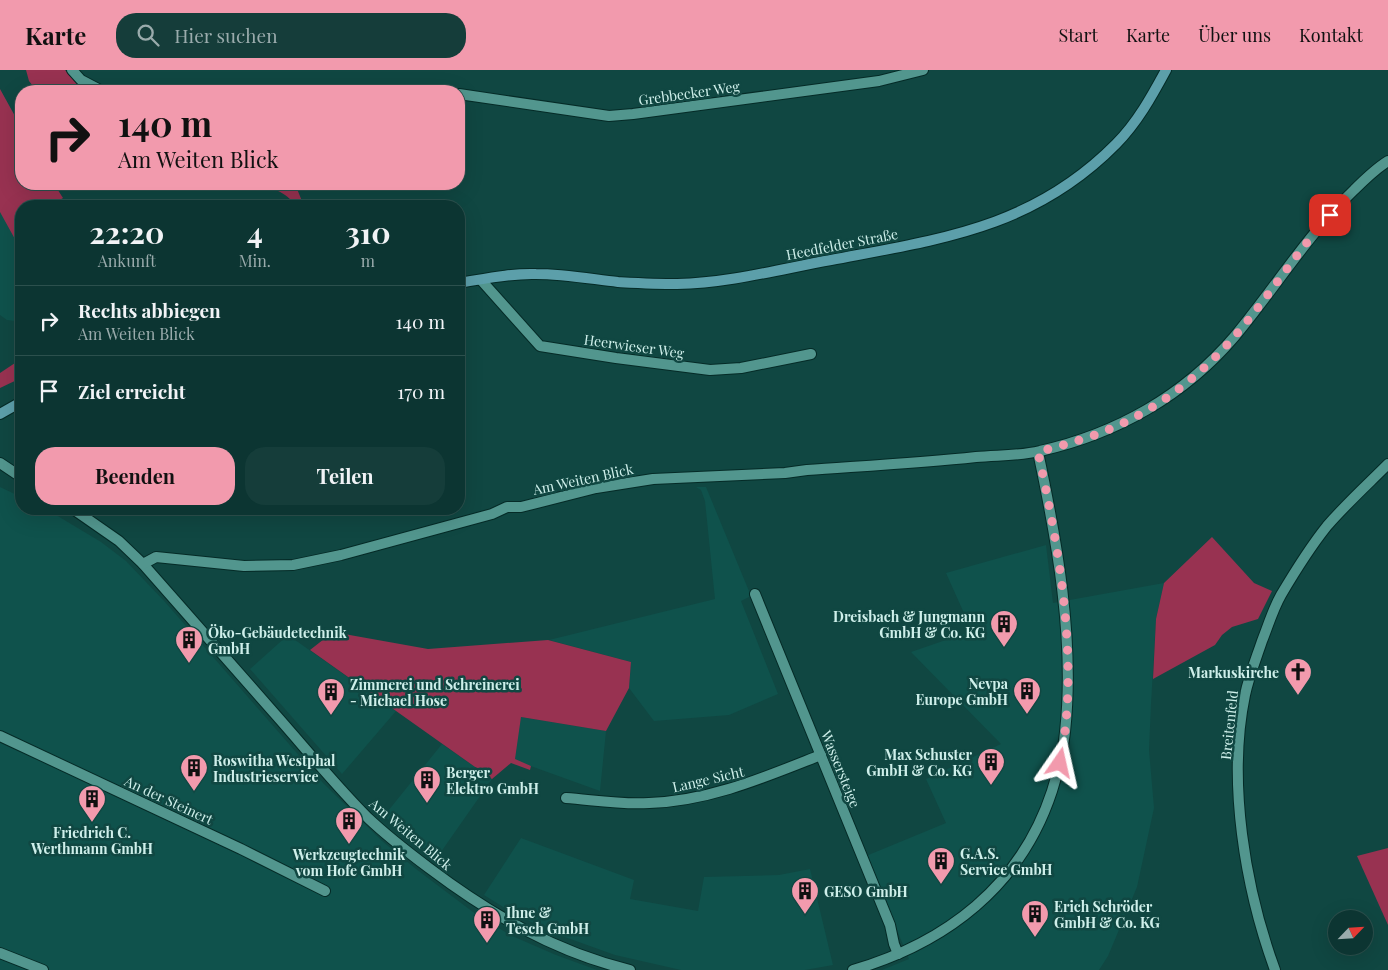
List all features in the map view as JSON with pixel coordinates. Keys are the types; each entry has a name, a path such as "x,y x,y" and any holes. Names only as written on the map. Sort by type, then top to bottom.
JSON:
{"main road":[{"name":"Heedfelder Straße","path":"465,282 536,274 583,276 616,282 698,283 756,275 923,243 967,232 1014,215 1036,204 1067,186 1085,172 1117,144 1133,124 1166,70"},
{"path":"0,414 15,405"}],"street":[{"path":"72,70 81,80 91,85"},
{"name":"Grebbecker Weg","path":"465,95 609,116 872,82 923,70"},
{"name":"Am Weiten Blick","path":"143,564 156,557 244,566 293,565 341,555 492,514 507,507 521,507 596,488 653,479 785,474 807,470 1038,452 1068,444 1111,429 1164,400 1181,388 1234,337 1312,235 1336,207 1388,161"},
{"name":"Heerwieser Weg","path":"481,280 540,346 710,370 741,368 811,354"},
{"path":"853,970 881,962 946,930 995,888 1023,853 1044,815 1056,776 1066,732 1067,665 1063,601 1054,530 1038,452"},
{"path":"0,463 15,473"},
{"name":"Breitenfeld","path":"1276,970 1249,877 1243,834 1238,749 1245,695 1257,656 1281,596 1327,527 1388,464"},
{"name":"Am Weiten Blick","path":"82,515 119,541 143,564 369,819 412,855 456,889 530,933 575,953 630,970"},
{"name":"Wassersteige","path":"755,594 890,925 898,954"},
{"name":"An der Steinert","path":"0,736 241,849 325,891"},
{"name":"Lange Sicht","path":"566,798 649,804 692,799 748,784 821,755"},
{"path":"0,953 43,970"}],"shaded area":[{"path":"26,70 65,70 73,79 82,85 32,85"},
{"path":"0,89 15,116 15,190 58,190 64,200 15,200 15,321 7,320 0,315"},
{"path":"0,89 15,116 15,190 58,190 63,198 59,200 15,200 15,239 0,212"},
{"path":"275,190 297,190 302,200 291,200"},
{"path":"15,363 15,381 0,388 0,373"},
{"path":"0,487 15,494 15,515 56,515 101,542 126,561 165,602 323,783 382,841 416,869 473,912 510,935 597,970 0,970"},
{"path":"696,487 706,487 751,596 741,601 778,694 729,715 654,721 629,688 631,662 549,640 715,599 705,501 701,490"},
{"path":"1212,537 1254,583 1272,591 1258,619 1232,627 1222,635 1215,645 1153,679 1156,619 1164,583"},
{"path":"1046,545 1053,603 1164,583 1156,619 1151,704 1149,750 1154,808 1137,887 1108,956 1099,970 882,970 909,959 866,856 946,823 926,779 1001,744 911,652 972,631 946,573"},
{"path":"333,632 428,649 548,640 631,662 629,688 606,731 521,717 515,759 531,766 530,770 511,763 492,779 310,650"},
{"path":"288,635 396,711 342,774 250,669"},
{"path":"521,717 606,731 600,791 514,760"},
{"path":"442,744 492,779 436,859 384,816"},
{"path":"521,838 634,880 630,899 698,911 704,877 779,875 810,869 833,965 805,970 681,970 615,955 562,936 516,915 484,895"},
{"path":"1388,848 1388,925 1357,856"}],"place":[{"name":"Dreisbach & Jungmann GmbH & Co. KG","path":"1004,648"},
{"name":"Öko-Gebäudetechnik GmbH","path":"189,664"},
{"name":"Markuskirche","path":"1298,696"},
{"name":"Nevpa Europe GmbH","path":"1027,715"},
{"name":"Zimmerei und Schreinerei - Michael Hose","path":"331,716"},
{"name":"Max Schuster GmbH & Co. KG","path":"991,786"},
{"name":"Roswitha Westphal Industrieservice","path":"194,792"},
{"name":"Berger Elektro GmbH","path":"427,804"},
{"name":"Friedrich C. Werthmann GmbH","path":"92,823"},
{"name":"Werkzeugtechnik vom Hofe GmbH","path":"349,845"},
{"name":"G.A.S. Service GmbH","path":"941,885"},
{"name":"GESO GmbH","path":"805,915"},
{"name":"Erich Schröder GmbH & Co. KG","path":"1035,938"},
{"name":"Ihne & Tesch GmbH","path":"487,944"}],"route":[{"path":"1060,763 1066,732 1067,665 1063,601 1054,530 1038,452 1111,429 1164,400 1181,388 1234,337 1312,235 1330,215"}]}
